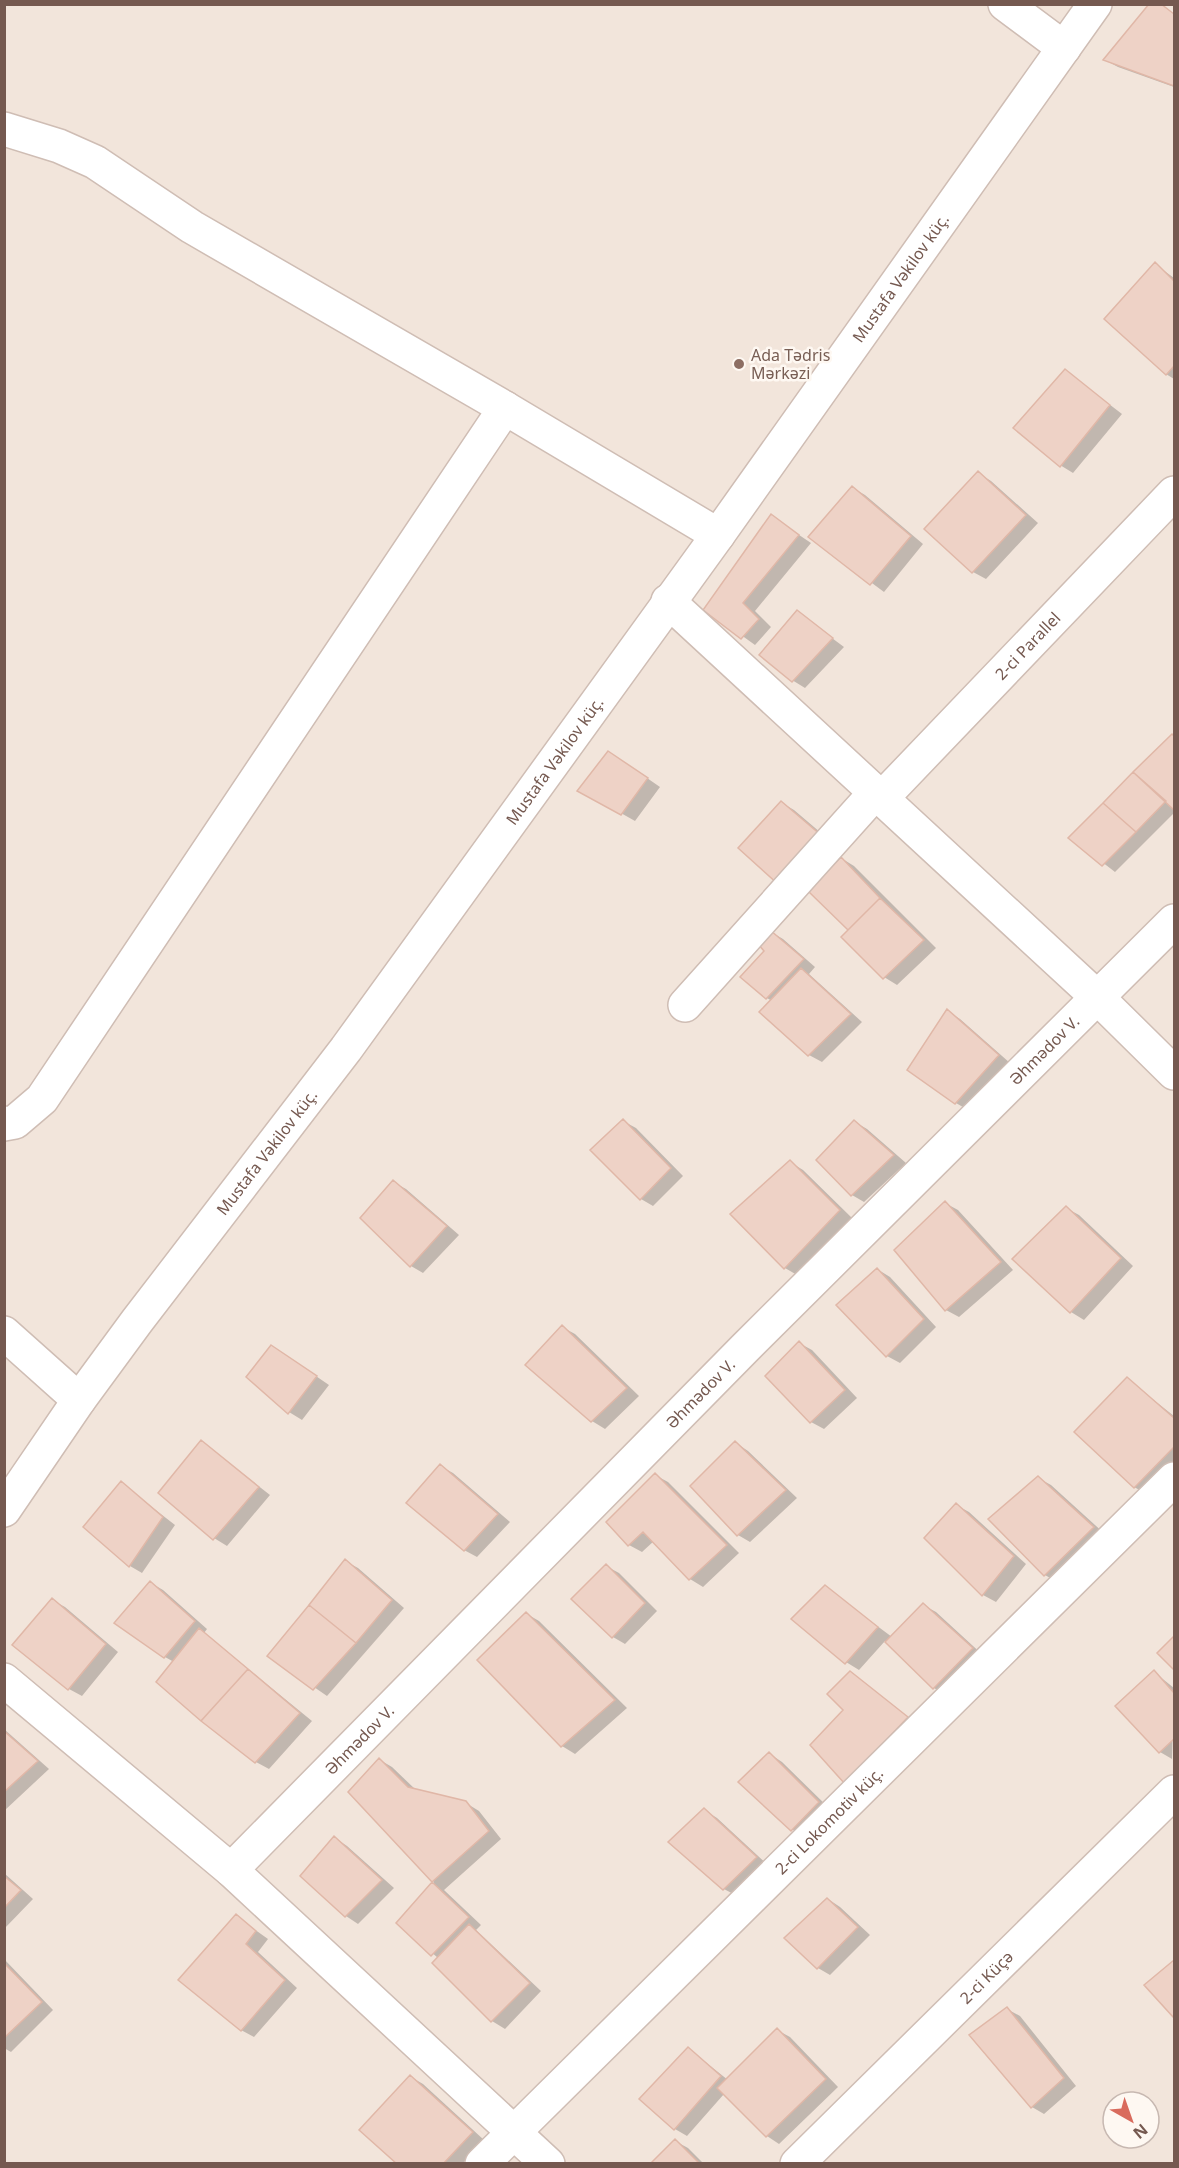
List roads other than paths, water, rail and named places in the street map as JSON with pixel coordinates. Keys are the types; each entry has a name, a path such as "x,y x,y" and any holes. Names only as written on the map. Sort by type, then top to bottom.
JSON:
{"street":[{"path":"1005,4 1064,48"},
{"name":"Mustafa Vəkilov küç.","path":"4,1510 80,1400 346,1049 668,601 718,535 1095,4"},
{"path":"4,129 59,146 95,162 192,227 506,408 718,535"},
{"path":"4,1124 15,1122 42,1099 506,408"},
{"name":"2-ci Parallel","path":"685,1005 878,796 1174,493"},
{"path":"668,601 1098,998 1174,1073"},
{"name":"Əhmədov V.","path":"231,1870 745,1348 1174,921"},
{"path":"4,1333 80,1400"},
{"name":"2-ci Lokomotiv küç.","path":"482,2163 1174,1479"},
{"path":"4,1680 231,1870 548,2163"},
{"name":"2-ci Küçə","path":"797,2163 1174,1792"}],"place":[{"name":"Ada Tədris Mərkəzi","path":"739,364"}]}
